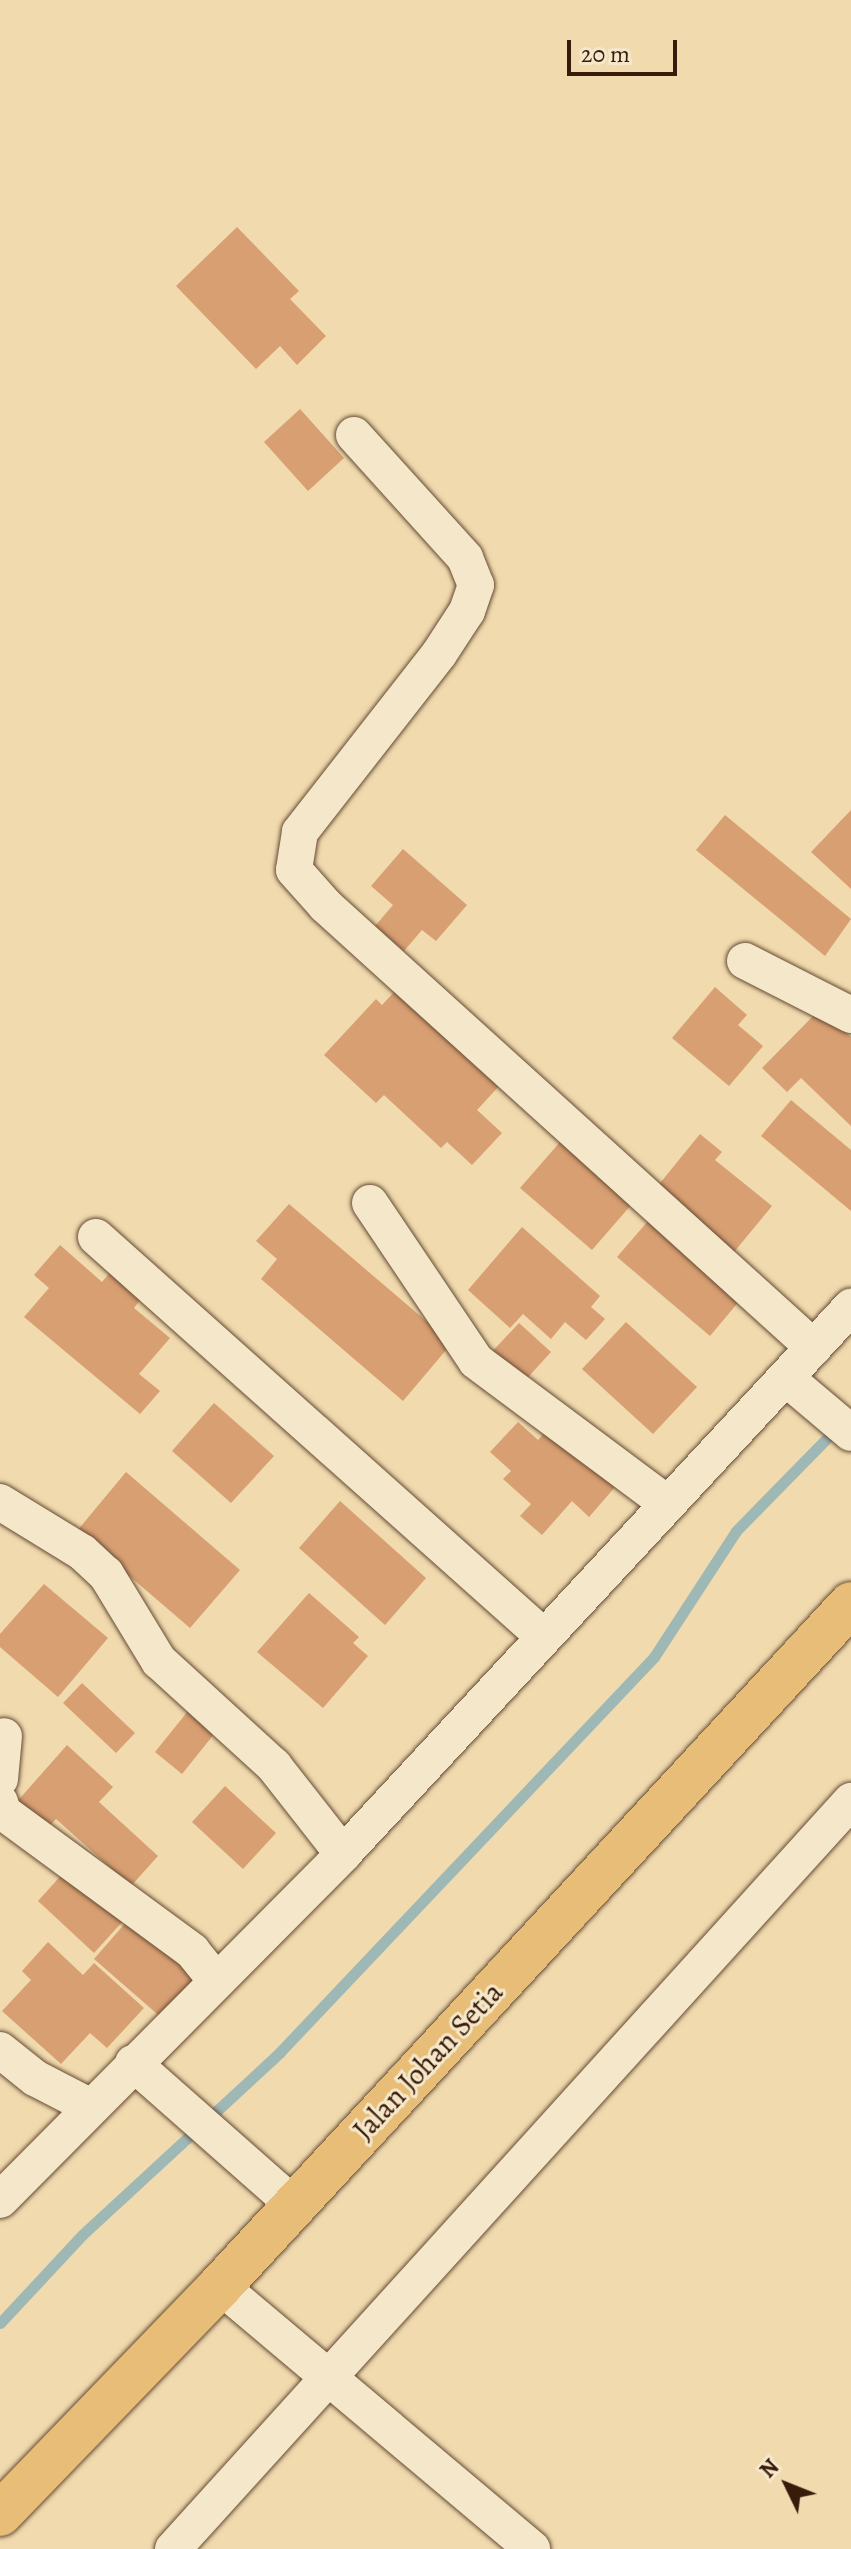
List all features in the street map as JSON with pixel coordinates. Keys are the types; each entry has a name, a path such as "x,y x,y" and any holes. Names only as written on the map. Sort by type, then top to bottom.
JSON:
{"main road":[{"name":"Jalan Johan Setia","path":"0,2514 220,2286 851,1604"}],"street":[{"path":"354,435 465,558 476,585 467,611 439,654 300,832 294,870 326,906 814,1348"},
{"path":"745,961 851,1015"},
{"path":"370,1203 476,1361 665,1502"},
{"path":"96,1237 543,1636"},
{"path":"0,2200 89,2106 143,2072 216,1981 343,1854 665,1502 794,1386 814,1348 851,1307"},
{"path":"794,1386 851,1433"},
{"path":"0,1502 82,1552 106,1574 159,1661 274,1766 343,1854"},
{"path":"0,1779 4,1736"},
{"path":"173,2549 326,2375 851,1801"},
{"path":"0,1802 3,1812 192,1951 216,1981"},
{"path":"0,2050 35,2078 89,2106"},
{"path":"143,2072 294,2205"},
{"path":"220,2286 532,2549"}],"building":[{"path":"237,227 299,291 290,299 326,336 297,365 280,346 256,369 176,286"},
{"path":"300,409 344,458 308,491 264,442"},
{"path":"851,810 851,889 811,852"},
{"path":"725,815 851,919 825,956 696,850"},
{"path":"403,849 467,905 436,941 422,930 404,951 375,926 393,905 371,886"},
{"path":"715,987 747,1015 738,1025 763,1046 729,1086 672,1038"},
{"path":"397,989 500,1085 477,1110 502,1133 472,1165 447,1142 441,1148 384,1095 376,1103 324,1055 376,999 382,1005"},
{"path":"821,1008 851,1037 851,1126 801,1078 787,1092 762,1068"},
{"path":"791,1100 851,1150 851,1211 761,1136"},
{"path":"700,1134 722,1152 715,1160 772,1206 734,1252 656,1188"},
{"path":"560,1142 632,1204 592,1250 520,1188"},
{"path":"289,1204 452,1343 403,1401 261,1279 277,1259 256,1241"},
{"path":"654,1214 746,1293 710,1336 617,1257"},
{"path":"522,1227 600,1296 591,1307 605,1319 586,1340 565,1322 551,1339 523,1314 510,1328 468,1290"},
{"path":"60,1245 102,1282 113,1269 144,1295 134,1308 170,1338 139,1374 160,1391 140,1414 24,1317 49,1288 34,1275"},
{"path":"626,1322 697,1387 653,1434 582,1369"},
{"path":"519,1323 551,1352 520,1386 488,1356"},
{"path":"214,1403 274,1456 231,1503 172,1451"},
{"path":"518,1422 538,1440 550,1427 616,1486 589,1517 572,1501 542,1535 520,1516 531,1504 503,1479 511,1471 490,1452"},
{"path":"126,1472 240,1570 190,1628 77,1531"},
{"path":"340,1501 426,1578 385,1625 299,1548"},
{"path":"44,1584 108,1638 58,1697 0,1647 0,1634"},
{"path":"309,1593 359,1637 353,1643 368,1656 323,1708 257,1652"},
{"path":"82,1683 135,1733 116,1753 63,1703"},
{"path":"192,1706 219,1728 182,1774 155,1752"},
{"path":"67,1745 113,1787 99,1802 158,1856 131,1886 56,1819 44,1832 14,1805"},
{"path":"225,1786 276,1833 243,1869 192,1822"},
{"path":"66,1870 123,1921 94,1953 38,1901"},
{"path":"129,1919 198,1978 163,2019 94,1959"},
{"path":"48,1942 83,1975 94,1963 144,2008 107,2048 90,2033 61,2064 2,2011 31,1980 22,1971"}],"waterway":[{"path":"0,2323 82,2235 280,2052 654,1657 736,1531 837,1428"}]}
